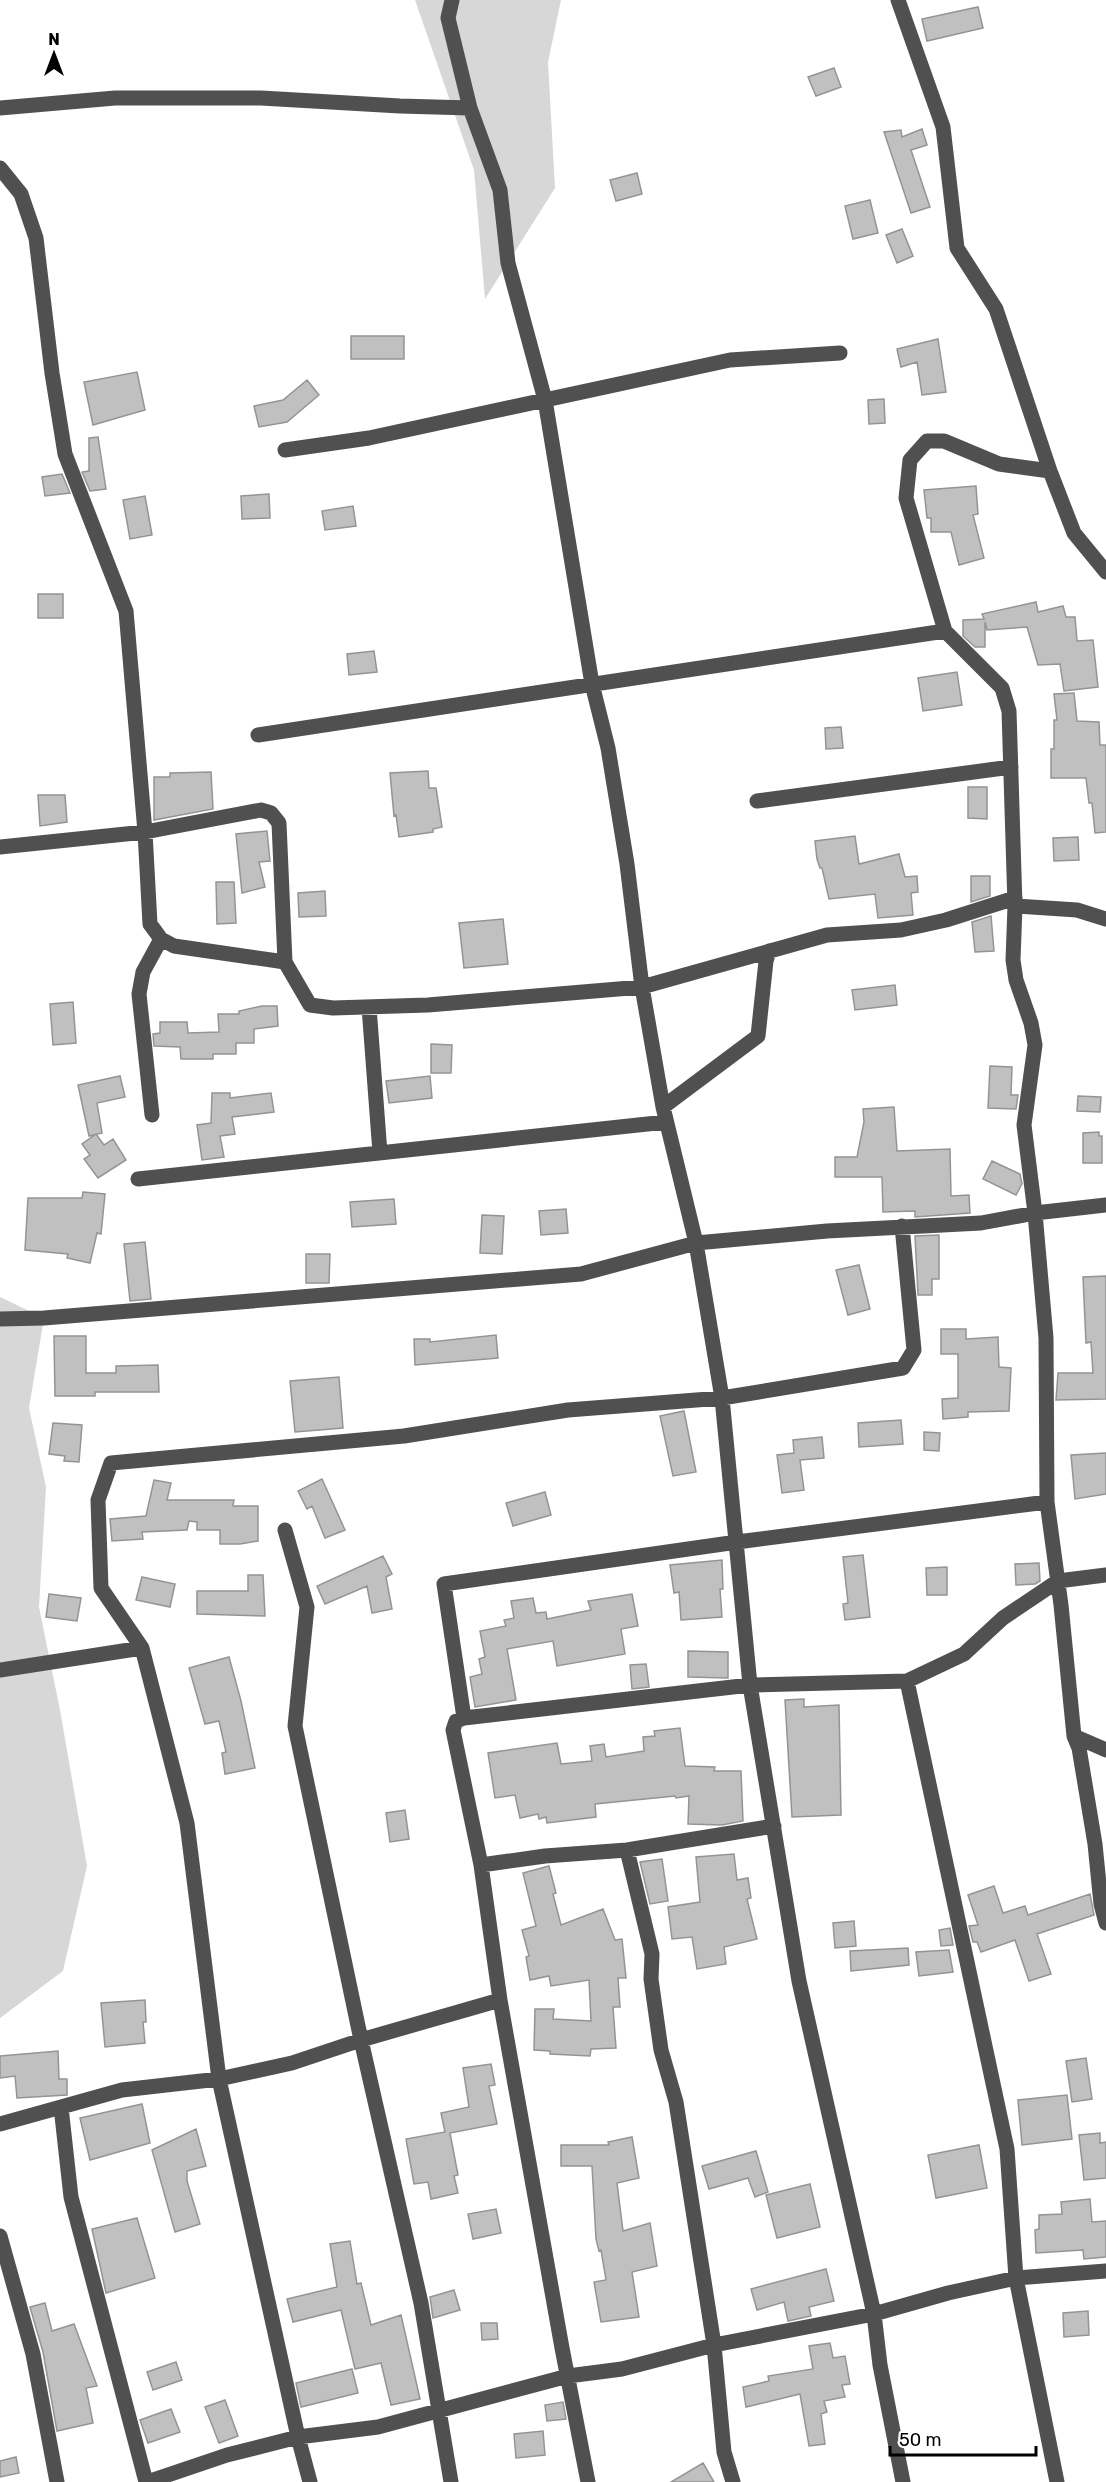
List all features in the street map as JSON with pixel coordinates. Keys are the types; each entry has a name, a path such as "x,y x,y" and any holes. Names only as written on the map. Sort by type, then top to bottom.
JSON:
{"street":[{"path":"452,0 448,18 470,108 500,190 508,263 545,400 592,684 608,748 627,864 642,987 665,1114 696,1243 723,1398 750,1685 799,1981 874,2314 880,2365 903,2482"},
{"path":"898,0 943,127 957,248 996,309 1050,471 1074,533 1106,572"},
{"path":"0,108 115,98 261,98 470,108"},
{"path":"0,168 21,194 36,238 52,374 65,454 126,611 145,832 150,924 161,939 174,946 285,962"},
{"path":"285,450 369,438 730,360 840,353"},
{"path":"1050,471 999,464 944,441 927,441 910,459 906,498 945,631 1002,688 1009,711 1015,902 1013,960 1035,1045 1024,1125 1046,1338 1047,1502 1058,1581 1074,1736 1079,1748 1095,1844 1101,1904 1106,1923"},
{"path":"258,735 945,631"},
{"path":"757,801 1011,766"},
{"path":"0,847 145,832 261,810 271,813 279,823 285,962 310,1005 333,1008 454,1004 642,987 826,935 901,930 1015,902 1077,910 1106,919"},
{"path":"152,1115 139,994 143,972 161,939"},
{"path":"138,1179 380,1153 665,1114 758,1036 766,960 770,951"},
{"path":"369,1007 380,1153"},
{"path":"0,1319 44,1318 581,1274 696,1243 902,1226 981,1223 1106,1205"},
{"path":"310,2482 219,2079 187,1823 142,1648 101,1588 98,1500 111,1463 404,1436 568,1410 723,1398 903,1368 914,1350 902,1226"},
{"path":"464,1718 444,1584 737,1542 1047,1502"},
{"path":"285,1530 307,1608 295,1726 361,2040 421,2303 452,2482"},
{"path":"588,2482 500,2000 481,1865 453,1730 456,1721 464,1718 750,1685 907,1681 964,1654 1003,1618 1058,1581 1106,1575"},
{"path":"0,1670 142,1648"},
{"path":"907,1681 1007,2149 1016,2278 1057,2482"},
{"path":"1074,1736 1106,1750"},
{"path":"481,1865 545,1856 627,1850 774,1826"},
{"path":"627,1850 652,1954 651,1979 661,2050 676,2102 714,2345 724,2452 733,2482"},
{"path":"0,2124 122,2090 219,2079 292,2063 361,2040 500,2000"},
{"path":"61,2107 71,2197 147,2482 227,2454 298,2437 378,2427 568,2376 622,2369 714,2345 874,2314 948,2293 1016,2278 1106,2271"},
{"path":"0,2236 33,2354 57,2482"}],"shaded area":[{"path":"415,0 561,0 548,62 555,188 485,299 474,170"},
{"path":"0,1297 44,1318 29,1408 46,1487 39,1607 60,1710 87,1866 63,1971 0,2018"}],"building":[{"path":"978,7 983,28 927,41 922,19"},
{"path":"834,68 841,87 816,96 808,77"},
{"path":"922,129 927,145 911,150 930,207 911,213 884,132 901,130 902,137"},
{"path":"637,173 642,194 616,201 610,180"},
{"path":"870,200 878,233 853,239 845,206"},
{"path":"902,229 913,256 897,263 886,235"},
{"path":"351,336 404,336 404,359 351,359"},
{"path":"938,339 946,392 922,395 917,362 901,367 897,349"},
{"path":"137,372 145,410 93,425 84,382"},
{"path":"307,380 319,395 287,422 259,427 254,406 283,400"},
{"path":"884,399 885,423 869,424 868,400"},
{"path":"98,437 106,489 90,491 82,472 89,471 89,438"},
{"path":"62,474 70,493 45,496 42,477"},
{"path":"976,486 978,514 973,515 984,558 959,565 951,532 931,532 931,518 927,518 924,490"},
{"path":"269,494 270,518 242,519 241,496"},
{"path":"145,496 152,535 130,539 123,500"},
{"path":"353,506 356,526 325,530 322,511"},
{"path":"38,594 63,594 63,618 38,618"},
{"path":"1036,602 1038,612 1063,606 1066,617 1075,617 1077,641 1093,640 1098,687 1064,691 1060,664 1038,665 1027,627 987,630 985,622 985,647 975,647 963,636 963,620 984,619 982,614"},
{"path":"374,651 377,672 349,675 347,654"},
{"path":"957,672 962,705 923,711 918,678"},
{"path":"1074,693 1077,721 1099,722 1100,745 1106,745 1106,832 1095,833 1092,803 1089,803 1086,778 1051,778 1054,720 1057,720 1054,694"},
{"path":"841,727 843,748 826,749 825,728"},
{"path":"428,771 429,788 436,788 442,827 433,829 433,832 399,837 396,815 394,816 390,773"},
{"path":"211,772 213,809 154,820 154,777 170,777 170,773"},
{"path":"968,787 987,787 987,819 968,818"},
{"path":"38,795 65,795 67,822 40,826"},
{"path":"267,831 270,861 259,862 265,887 242,893 236,834"},
{"path":"855,836 859,864 899,854 905,877 917,876 918,892 911,893 913,915 878,918 875,894 829,899 822,868 817,859 815,841"},
{"path":"1078,837 1079,860 1054,861 1053,838"},
{"path":"971,876 990,876 990,896 971,902"},
{"path":"216,882 234,882 236,923 217,924"},
{"path":"325,891 326,916 299,917 298,893"},
{"path":"991,916 994,951 975,952 972,922"},
{"path":"503,919 508,964 464,968 459,923"},
{"path":"895,985 897,1005 855,1010 852,990"},
{"path":"73,1002 76,1043 53,1045 50,1004"},
{"path":"262,1006 277,1006 278,1026 254,1029 254,1043 236,1043 236,1054 213,1054 213,1059 181,1059 180,1047 154,1046 153,1034 160,1033 160,1022 187,1022 188,1033 219,1032 218,1014 239,1014 239,1011"},
{"path":"431,1044 452,1045 451,1073 431,1073"},
{"path":"990,1066 1012,1067 1011,1095 1018,1095 1016,1109 988,1108"},
{"path":"120,1076 125,1097 97,1103 102,1133 89,1136 78,1085"},
{"path":"430,1076 432,1098 389,1103 386,1081"},
{"path":"212,1093 230,1093 230,1098 271,1093 274,1112 232,1117 235,1134 220,1136 224,1157 202,1160 197,1125 211,1123"},
{"path":"1078,1096 1101,1097 1100,1112 1077,1111"},
{"path":"894,1107 897,1151 950,1149 951,1196 969,1195 970,1213 915,1217 915,1211 883,1212 882,1177 835,1177 835,1157 857,1157 864,1122 863,1109"},
{"path":"1099,1132 1099,1136 1102,1136 1102,1163 1083,1163 1083,1133"},
{"path":"96,1134 104,1145 113,1139 126,1160 98,1178 84,1159 90,1155 82,1144"},
{"path":"992,1161 1020,1174 1022,1184 1016,1195 983,1179"},
{"path":"83,1192 105,1194 101,1234 97,1233 90,1263 67,1258 68,1254 25,1250 28,1198 82,1198"},
{"path":"394,1199 396,1224 352,1227 350,1202"},
{"path":"566,1209 568,1233 541,1235 539,1211"},
{"path":"482,1215 504,1216 502,1254 480,1253"},
{"path":"939,1235 939,1279 932,1279 932,1295 918,1295 915,1236"},
{"path":"145,1242 151,1299 130,1301 124,1244"},
{"path":"306,1254 330,1254 329,1283 306,1283"},
{"path":"859,1265 870,1309 848,1315 836,1270"},
{"path":"1106,1276 1106,1399 1056,1400 1058,1373 1093,1373 1091,1342 1086,1343 1083,1277"},
{"path":"941,1329 966,1329 966,1339 998,1337 999,1367 1011,1368 1009,1411 968,1412 968,1417 943,1419 942,1399 958,1398 958,1354 941,1354"},
{"path":"496,1335 498,1358 415,1365 414,1339 430,1339 430,1342"},
{"path":"54,1336 86,1336 86,1373 116,1373 116,1366 158,1365 159,1392 95,1392 95,1396 55,1396"},
{"path":"339,1377 343,1428 295,1432 290,1381"},
{"path":"684,1411 696,1472 673,1476 660,1416"},
{"path":"901,1420 903,1444 859,1447 858,1423"},
{"path":"53,1423 82,1425 79,1462 64,1461 65,1456 49,1454"},
{"path":"924,1432 940,1433 939,1451 924,1450"},
{"path":"822,1437 824,1458 800,1460 804,1490 782,1493 777,1455 794,1453 793,1440"},
{"path":"1106,1453 1106,1494 1075,1499 1071,1455"},
{"path":"322,1479 345,1530 325,1538 312,1506 307,1509 298,1491"},
{"path":"154,1480 171,1483 167,1500 234,1500 233,1506 258,1506 258,1541 220,1544 220,1530 197,1530 197,1522 189,1521 187,1530 142,1532 143,1539 112,1541 110,1519 146,1516"},
{"path":"545,1492 551,1515 513,1526 506,1503"},
{"path":"863,1555 870,1617 845,1620 843,1604 848,1603 843,1557"},
{"path":"383,1556 392,1574 386,1577 392,1609 372,1613 367,1586 325,1604 317,1586"},
{"path":"722,1560 723,1589 720,1589 722,1617 681,1620 679,1592 674,1593 670,1565"},
{"path":"1039,1563 1040,1581 1035,1584 1016,1585 1015,1564"},
{"path":"947,1567 947,1595 927,1595 926,1568"},
{"path":"248,1575 263,1575 265,1616 197,1614 197,1591 248,1591"},
{"path":"142,1577 175,1584 170,1607 136,1600"},
{"path":"49,1594 81,1598 77,1621 46,1617"},
{"path":"632,1594 638,1626 621,1629 625,1654 557,1666 553,1641 507,1649 516,1700 475,1707 470,1677 482,1674 479,1659 485,1657 480,1631 506,1626 504,1620 514,1618 511,1601 533,1598 536,1613 546,1612 547,1619 591,1610 588,1601"},
{"path":"688,1651 728,1652 728,1678 688,1677"},
{"path":"229,1657 255,1768 225,1774 222,1753 226,1752 219,1721 205,1724 189,1668"},
{"path":"646,1664 649,1687 632,1689 630,1665"},
{"path":"804,1699 804,1707 839,1705 841,1815 792,1817 785,1700"},
{"path":"680,1728 685,1766 715,1767 714,1771 741,1771 743,1821 722,1825 688,1824 689,1796 676,1798 675,1796 595,1804 596,1817 547,1823 546,1817 539,1819 538,1814 520,1818 515,1795 495,1798 488,1753 557,1743 561,1764 592,1761 590,1746 604,1744 606,1757 644,1751 643,1737 655,1736 654,1731"},
{"path":"405,1810 409,1839 390,1842 386,1813"},
{"path":"734,1854 737,1880 748,1878 751,1898 747,1899 757,1939 724,1947 726,1964 697,1969 692,1937 672,1939 668,1907 700,1902 696,1857"},
{"path":"662,1859 668,1901 650,1904 640,1862"},
{"path":"549,1866 561,1925 603,1909 615,1940 622,1939 626,1978 618,1978 620,2007 613,2007 616,2048 591,2049 590,2056 550,2054 550,2051 534,2050 535,2009 554,2009 553,2019 591,2021 589,1980 551,1986 549,1976 530,1980 526,1957 529,1956 522,1930 536,1926 523,1873"},
{"path":"994,1886 1003,1913 1025,1906 1028,1915 1090,1894 1094,1915 1037,1934 1051,1974 1029,1981 1015,1940 981,1952 977,1942 973,1942 969,1926 978,1925 968,1895"},
{"path":"854,1921 856,1946 835,1948 833,1923"},
{"path":"950,1928 953,1945 941,1946 939,1930"},
{"path":"908,1948 909,1965 851,1971 850,1951"},
{"path":"949,1950 953,1972 919,1976 916,1952"},
{"path":"145,2000 146,2022 143,2022 145,2043 105,2047 101,2003"},
{"path":"58,2051 59,2079 67,2079 67,2095 17,2098 15,2076 0,2078 0,2056"},
{"path":"1086,2058 1092,2099 1072,2102 1066,2061"},
{"path":"491,2064 495,2085 489,2086 497,2124 450,2133 458,2175 454,2176 458,2193 431,2199 428,2182 414,2184 406,2139 445,2132 441,2113 469,2107 463,2068"},
{"path":"1067,2095 1072,2139 1022,2145 1018,2100"},
{"path":"142,2104 150,2143 90,2160 80,2118"},
{"path":"196,2129 206,2166 187,2171 187,2181 200,2224 175,2232 152,2150"},
{"path":"1100,2133 1100,2143 1106,2142 1106,2178 1084,2180 1079,2135"},
{"path":"632,2137 639,2178 617,2183 623,2231 650,2223 657,2266 632,2272 639,2317 601,2322 594,2282 606,2280 601,2250 599,2251 596,2239 592,2166 561,2166 561,2145 609,2145 608,2142"},
{"path":"979,2145 987,2188 936,2198 928,2155"},
{"path":"756,2151 768,2192 755,2197 748,2178 709,2189 702,2166"},
{"path":"810,2184 820,2227 777,2238 766,2195"},
{"path":"1090,2199 1092,2222 1106,2221 1106,2257 1084,2259 1083,2250 1036,2253 1035,2230 1039,2229 1039,2215 1062,2214 1061,2202"},
{"path":"496,2209 501,2233 473,2239 468,2214"},
{"path":"137,2218 155,2278 106,2293 92,2229"},
{"path":"350,2241 357,2284 361,2283 371,2325 401,2315 420,2399 391,2405 381,2363 355,2369 341,2310 293,2322 287,2299 337,2287 330,2244"},
{"path":"826,2269 834,2301 809,2307 811,2316 788,2321 784,2302 757,2310 751,2289"},
{"path":"454,2290 460,2310 433,2318 430,2297"},
{"path":"45,2303 52,2331 74,2324 97,2386 86,2388 93,2423 57,2431 43,2352 30,2307"},
{"path":"1088,2311 1089,2335 1064,2337 1063,2313"},
{"path":"481,2323 497,2323 498,2339 482,2340"},
{"path":"830,2343 833,2358 845,2356 850,2384 842,2385 845,2397 824,2401 827,2412 821,2414 825,2444 809,2446 800,2394 746,2407 743,2387 769,2381 768,2376 813,2369 809,2346"},
{"path":"176,2362 182,2380 153,2390 147,2372"},
{"path":"352,2369 358,2393 301,2407 296,2383"},
{"path":"225,2400 238,2436 219,2443 205,2407"},
{"path":"563,2402 566,2419 547,2421 545,2405"},
{"path":"171,2409 180,2432 148,2443 140,2420"},
{"path":"543,2431 545,2455 516,2458 514,2434"},
{"path":"16,2457 19,2473 0,2477 0,2461"},
{"path":"703,2463 714,2482 671,2482"}]}
